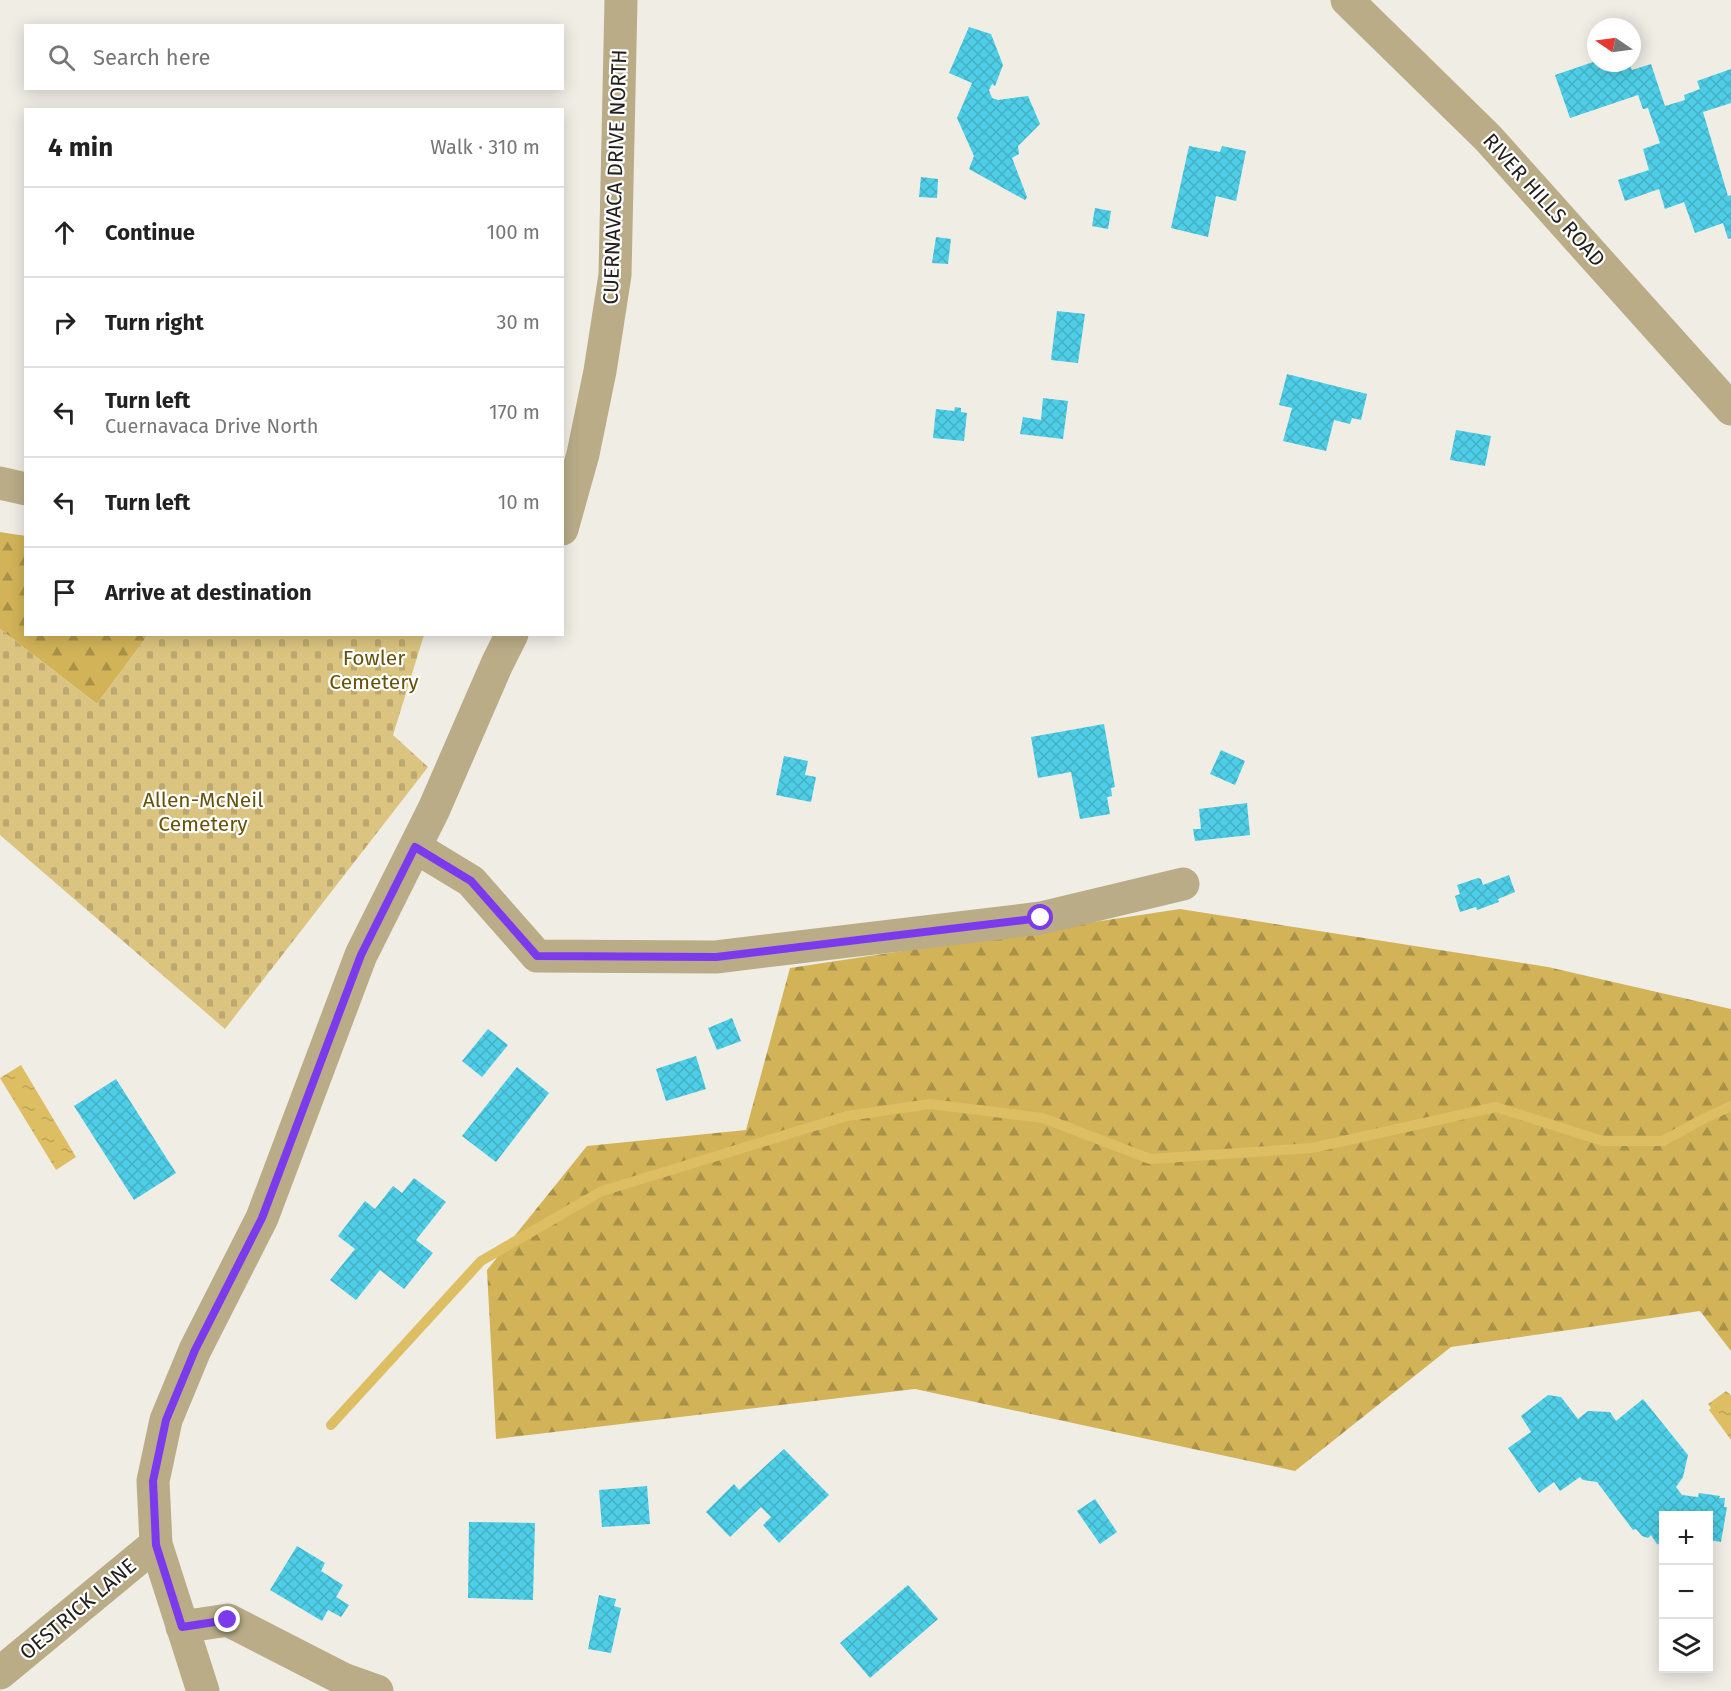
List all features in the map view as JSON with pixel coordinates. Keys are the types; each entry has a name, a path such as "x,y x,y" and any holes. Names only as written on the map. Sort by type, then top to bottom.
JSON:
{"street":[{"name":"CUERNAVACA DRIVE NORTH","path":"564,522 583,454 600,371 615,275 621,0"},
{"name":"RIVER HILLS ROAD","path":"1347,0 1488,138 1731,410"},
{"path":"0,483 24,489"},
{"path":"203,1691 156,1545 153,1481 166,1420 195,1350 262,1218 361,955 434,809 511,636"},
{"path":"415,847 471,881 537,956 716,957 1041,918 1183,884"},
{"name":"OESTRICK LANE","path":"0,1673 156,1545"},
{"path":"182,1627 228,1620 343,1679 377,1691"}],"green space":[{"path":"0,532 24,536 24,636 147,636 97,704 0,629"},
{"name":"Allen-McNeil Cemetery","path":"0,629 97,704 147,636 424,636 393,735 428,767 225,1029 0,835"},
{"path":"1180,909 1548,967 1731,1009 1731,1351 1700,1311 1451,1347 1295,1471 915,1389 496,1439 487,1270 587,1146 746,1130 790,968"}],"water":[{"path":"21,1065 76,1157 56,1170 0,1078"},
{"path":"1726,1391 1731,1395 1731,1440 1709,1410 1711,1408 1708,1404"}],"building":[{"path":"969,27 991,34 1003,65 995,86 992,84 989,90 992,98 998,100 1028,96 1040,124 1018,146 1019,154 1012,158 1027,197 1025,200 969,169 974,156 957,118 972,83 949,73"},
{"path":"1587,64 1587,72 1641,72 1641,67 1651,64 1665,106 1685,100 1684,95 1700,89 1697,81 1731,69 1731,103 1703,112 1728,196 1731,195 1731,238 1728,239 1723,223 1695,233 1684,202 1665,209 1659,189 1625,201 1618,180 1649,170 1643,149 1660,143 1648,108 1643,109 1638,95 1570,118 1555,75"},
{"path":"1189,146 1220,152 1222,146 1246,151 1236,201 1216,196 1208,237 1171,228"},
{"path":"921,177 938,179 937,198 919,197"},
{"path":"1095,208 1111,211 1108,229 1092,226"},
{"path":"936,237 951,239 948,264 932,263"},
{"path":"1057,311 1085,314 1078,363 1051,360"},
{"path":"1287,374 1367,394 1361,420 1352,418 1350,424 1334,420 1326,451 1283,441 1292,408 1279,405"},
{"path":"1043,398 1068,401 1063,439 1020,434 1023,417 1041,420"},
{"path":"955,407 967,413 964,441 933,438 936,409 954,411"},
{"path":"1456,430 1491,436 1485,466 1450,460"},
{"path":"1104,724 1115,787 1111,788 1112,796 1107,797 1110,814 1080,819 1071,772 1038,778 1031,737"},
{"path":"1221,750 1245,761 1235,785 1210,774"},
{"path":"784,756 808,761 805,775 816,777 811,802 776,795"},
{"path":"1247,803 1250,835 1195,841 1193,829 1201,829 1199,809"},
{"path":"1509,875 1515,892 1498,899 1499,902 1477,910 1476,907 1460,912 1455,896 1460,894 1457,885 1478,878 1481,879 1483,885"},
{"path":"732,1018 741,1041 717,1050 708,1028"},
{"path":"488,1029 508,1045 482,1077 462,1061"},
{"path":"696,1056 706,1089 666,1101 656,1069"},
{"path":"517,1067 549,1093 496,1162 462,1136"},
{"path":"116,1079 176,1173 134,1200 74,1106"},
{"path":"414,1178 446,1202 416,1240 433,1253 404,1289 380,1270 356,1300 330,1280 355,1249 338,1236 365,1201 375,1209 393,1186 402,1193"},
{"path":"1548,1395 1561,1397 1578,1419 1588,1411 1610,1412 1616,1421 1643,1399 1688,1455 1683,1477 1676,1487 1682,1495 1698,1497 1699,1493 1725,1498 1724,1507 1727,1507 1721,1542 1713,1541 1713,1511 1659,1511 1659,1544 1651,1535 1648,1538 1642,1536 1636,1529 1633,1530 1597,1482 1583,1480 1580,1477 1560,1491 1554,1482 1539,1493 1508,1448 1531,1432 1521,1416"},
{"path":"784,1449 829,1495 779,1543 763,1525 771,1517 761,1507 730,1537 706,1512 734,1484 739,1490"},
{"path":"647,1486 650,1524 602,1527 599,1490"},
{"path":"1095,1499 1117,1532 1100,1544 1077,1511"},
{"path":"469,1522 535,1523 533,1600 468,1598"},
{"path":"297,1546 325,1563 321,1571 343,1585 336,1597 349,1605 341,1617 328,1610 322,1621 270,1590"},
{"path":"908,1585 938,1619 870,1678 840,1643"},
{"path":"599,1595 616,1599 614,1606 621,1608 611,1653 588,1649"}],"waterway":[{"path":"331,1425 481,1261 602,1191 847,1116 930,1104 1043,1118 1150,1159 1312,1148 1496,1107 1603,1141 1663,1141 1731,1106"}],"route":[{"path":"228,1620 182,1627 156,1545 153,1481 166,1420 195,1350 262,1218 361,955 415,847 471,881 537,956 716,957 1041,918"}],"park label":[{"name":"Fowler Cemetery","path":"374,670"}]}
